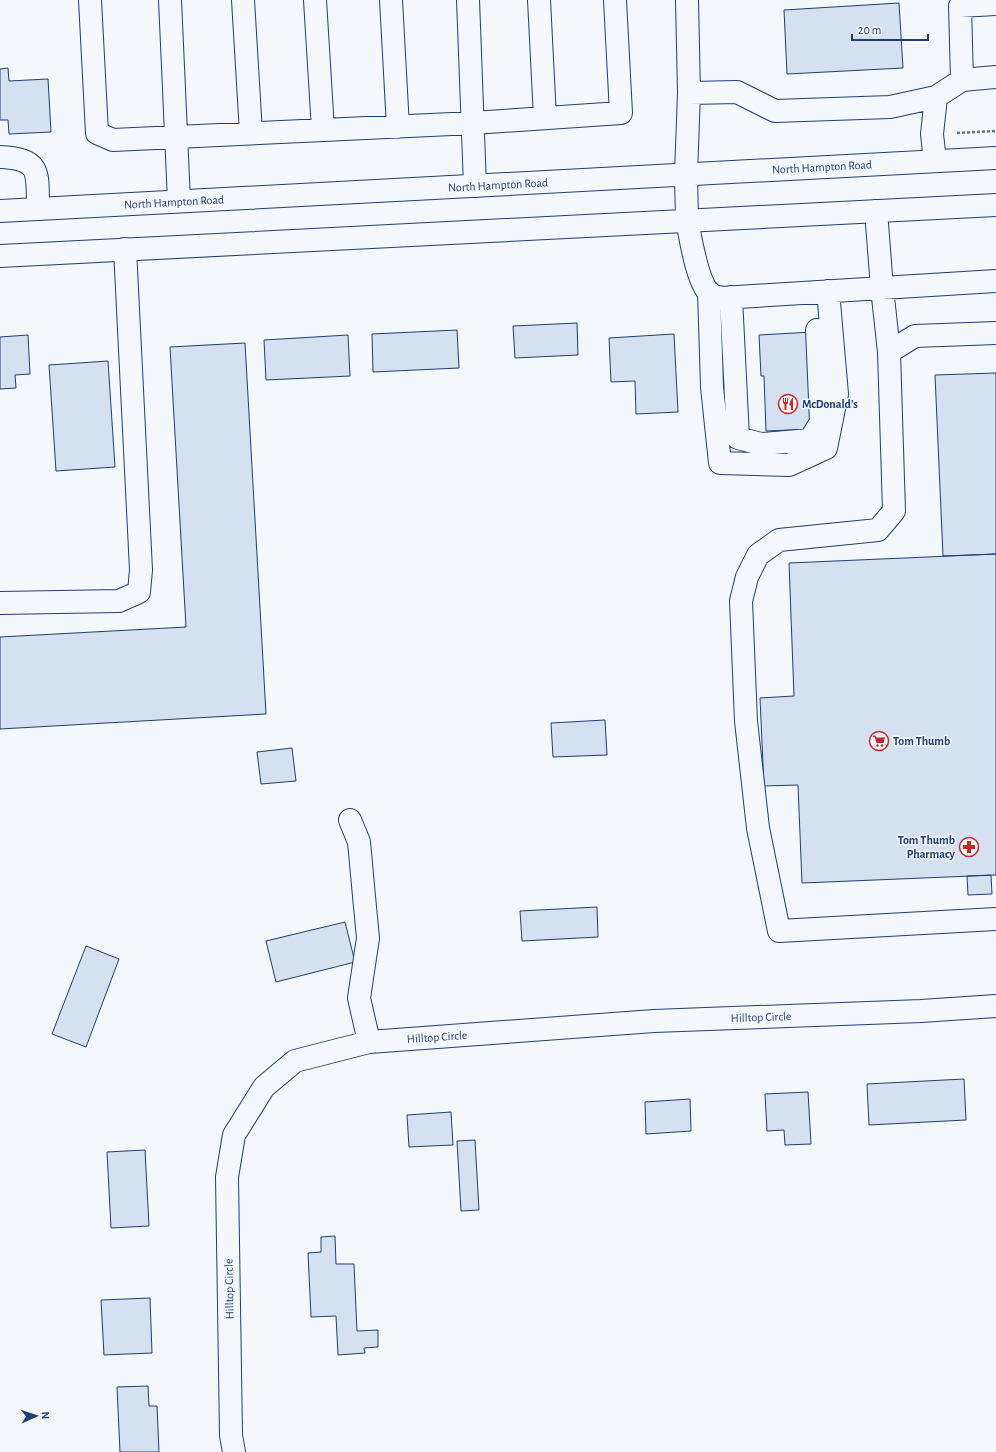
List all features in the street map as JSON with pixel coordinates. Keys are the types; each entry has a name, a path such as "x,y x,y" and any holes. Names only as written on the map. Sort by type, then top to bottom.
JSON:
{"main road":[{"path":"90,0 97,133 113,140 398,127 622,113 615,0"},
{"path":"170,0 180,201"},
{"path":"243,0 251,133"},
{"path":"315,0 323,130"},
{"path":"391,0 398,127"},
{"path":"468,0 475,186"},
{"path":"539,0 545,118"},
{"path":"687,0 689,93 686,174 687,221 699,274 708,292 712,387 720,463 789,466 826,448 837,394 828,292"},
{"path":"962,80 960,6 996,4"},
{"path":"689,93 738,92 775,111 890,107 936,97 962,80 996,76"},
{"path":"935,161 932,134 936,97"},
{"path":"0,157 28,161 37,172 38,209"},
{"name":"North Hampton Road","path":"0,211 996,158"},
{"path":"0,256 996,205"},
{"path":"876,211 889,352 894,511 878,530 779,540 758,555 747,578 742,601 746,721 758,828 779,931 996,919"},
{"path":"0,602 119,601 139,592 141,563 125,249"},
{"path":"708,292 716,297 731,297 996,281"},
{"path":"731,297 738,438 761,444 810,440 821,422 816,317 828,292"},
{"path":"889,352 915,336 996,333"},
{"path":"350,820 359,842 366,907 368,938 359,998 369,1042"},
{"name":"Hilltop Circle","path":"234,1452 231,1435 227,1177 234,1135 264,1087 296,1060 369,1042 654,1022 921,1011 996,1006"}],"path":[{"path":"932,134 996,132"}],"building":[{"path":"899,3 903,68 787,74 784,10"},
{"path":"8,68 9,81 48,79 51,132 9,134 8,120 0,120 0,69"},
{"path":"577,323 578,355 515,358 513,326"},
{"path":"457,330 459,368 373,372 372,334"},
{"name":"McDonald's","path":"812,332 813,429 766,431 764,376 761,376 759,335"},
{"path":"674,334 678,412 636,414 635,381 611,382 609,338"},
{"path":"28,335 30,374 15,375 16,388 0,389 0,337"},
{"path":"348,335 350,376 266,380 264,340"},
{"path":"245,343 266,714 0,729 0,637 186,627 170,347"},
{"path":"108,361 115,467 56,471 49,365"},
{"path":"996,373 996,554 943,556 935,375"},
{"name":"Tom Thumb","path":"996,554 996,875 802,883 798,785 764,786 760,698 794,696 789,563"},
{"path":"605,720 607,755 553,757 551,723"},
{"path":"292,748 296,781 261,784 257,752"},
{"path":"991,875 992,894 968,895 967,876"},
{"path":"597,907 598,937 522,941 520,911"},
{"path":"345,922 355,962 276,982 266,941"},
{"path":"86,946 119,959 86,1047 52,1034"},
{"path":"964,1079 966,1120 869,1125 867,1084"},
{"path":"808,1092 811,1144 785,1145 784,1130 767,1131 765,1094"},
{"path":"690,1099 691,1131 646,1134 645,1102"},
{"path":"451,1112 453,1145 409,1147 407,1115"},
{"path":"475,1140 479,1210 461,1211 457,1141"},
{"path":"145,1150 149,1226 111,1228 107,1152"},
{"path":"335,1236 336,1264 354,1264 357,1331 378,1330 378,1347 364,1348 365,1353 338,1355 336,1316 311,1317 308,1253 321,1252 321,1237"},
{"path":"150,1298 152,1353 104,1355 101,1300"},
{"path":"148,1386 149,1406 157,1406 159,1452 120,1452 117,1387"}],"place":[{"name":"McDonald's","path":"788,404"},
{"name":"Tom Thumb","path":"879,741"},
{"name":"Tom Thumb Pharmacy","path":"969,847"}]}
